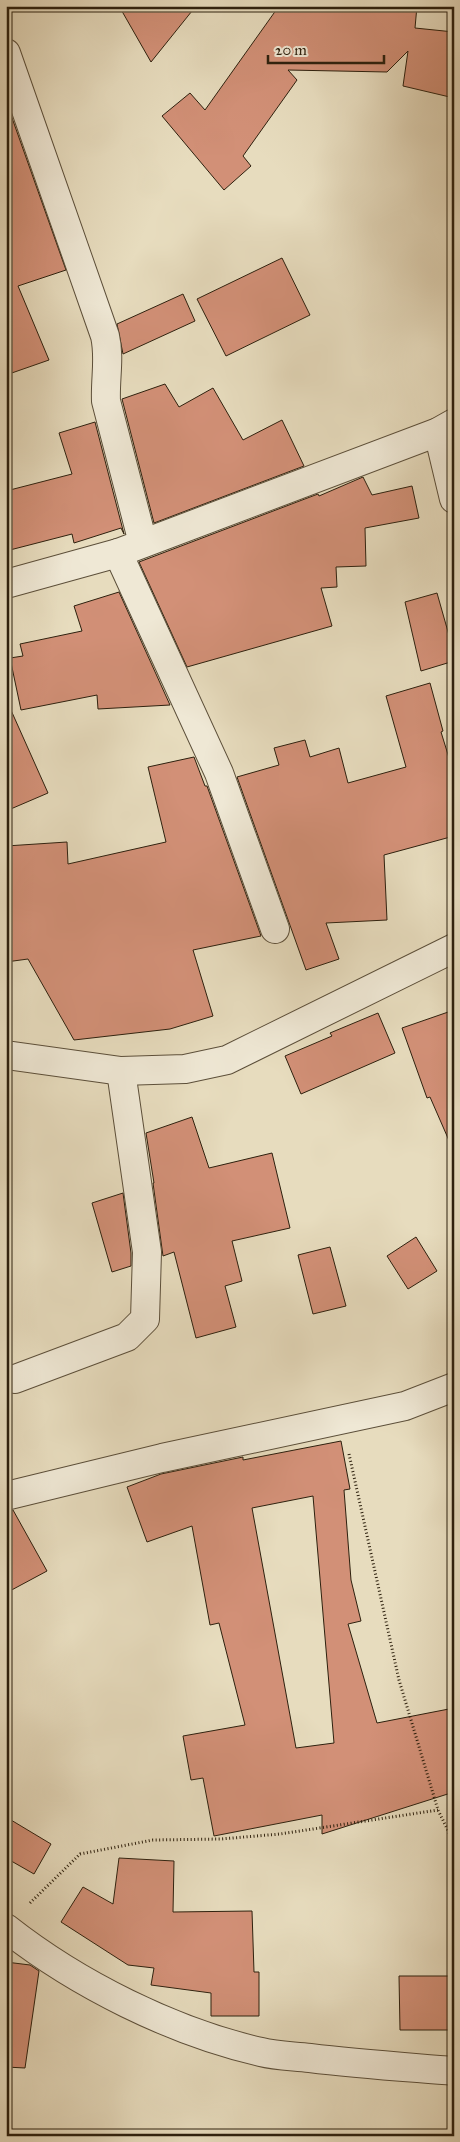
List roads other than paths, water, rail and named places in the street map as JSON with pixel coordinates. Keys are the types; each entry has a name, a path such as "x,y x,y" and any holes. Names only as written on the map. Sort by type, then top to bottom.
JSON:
{"street":[{"path":"6,53 105,336 108,353 105,384 106,401 144,543"},
{"path":"6,584 118,553 446,427 454,499"},
{"path":"118,553 219,773 275,929"},
{"path":"6,1055 121,1070 185,1069 228,1060 454,948"},
{"path":"15,1379 127,1337 145,1319 147,1252 121,1070"},
{"path":"6,1496 162,1458 405,1406 454,1387"},
{"path":"6,1928 70,1973 103,1991 151,2014 215,2038 262,2052 323,2060 454,2072"}]}
